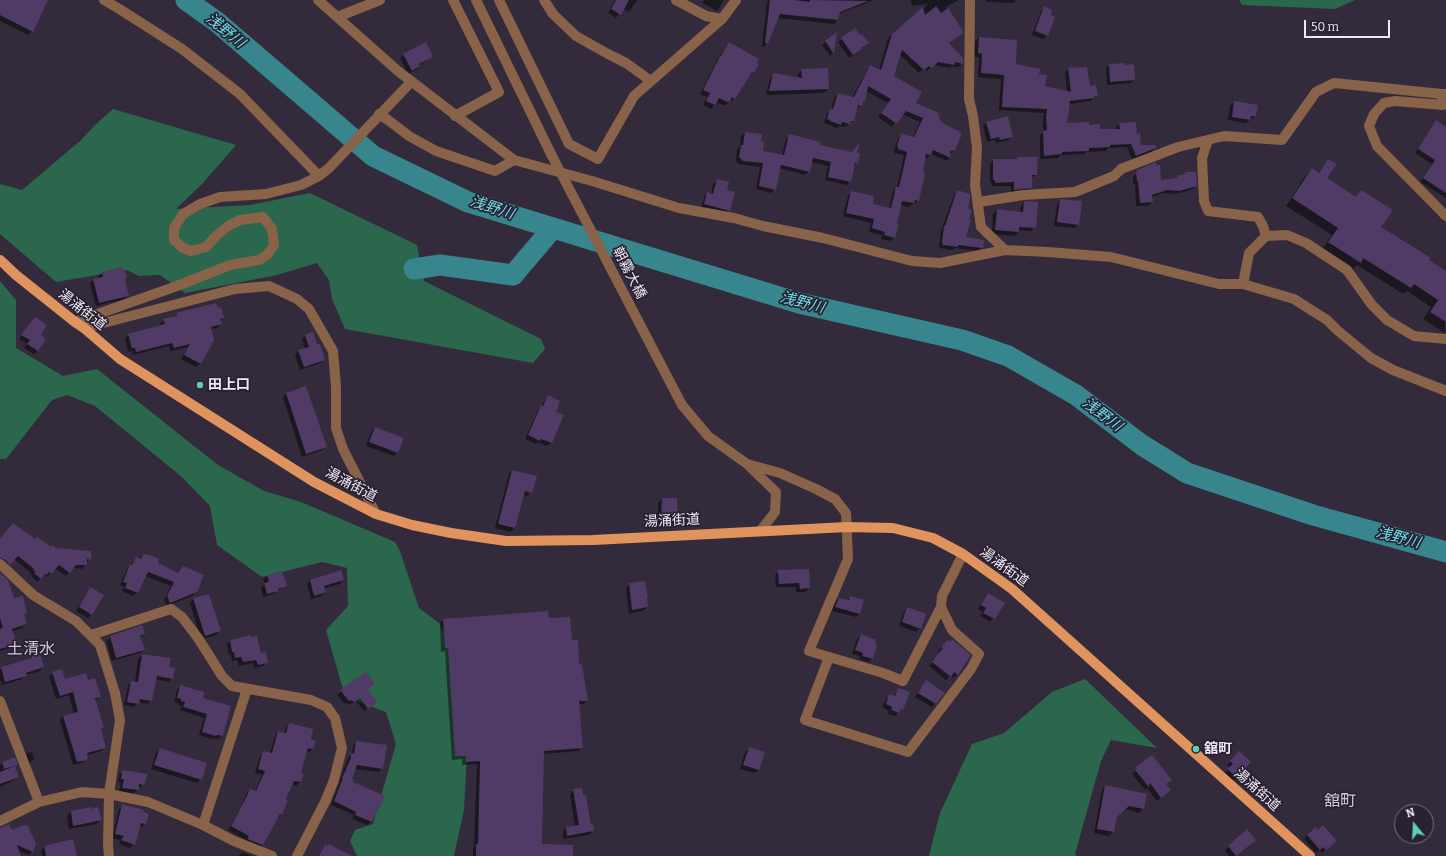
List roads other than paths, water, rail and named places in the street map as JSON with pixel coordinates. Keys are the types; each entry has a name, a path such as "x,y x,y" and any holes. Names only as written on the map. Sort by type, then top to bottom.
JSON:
{"main road":[{"name":"湯涌街道","path":"0,260 16,275 84,328 120,359 314,482 376,514 412,525 506,541 594,540 761,530 847,527 894,528 933,538 963,554 1012,589 1310,856"}],"street":[{"path":"104,0 182,50 240,94 319,176"},
{"path":"318,0 411,82 514,160 592,181 679,208 734,218 763,226 823,238 912,261 940,263 1005,250 1048,252 1111,257 1219,284 1242,284 1294,299 1327,320 1371,358 1393,370 1446,392"},
{"path":"337,17 380,0"},
{"path":"453,0 499,92 455,116"},
{"name":"朝霧大橋","path":"476,0 551,154 682,405 708,436 748,464"},
{"path":"499,0 569,144 598,159 634,96 722,19 736,0"},
{"path":"544,0 553,14 576,36 626,63 652,81"},
{"path":"676,0 706,16 722,19"},
{"path":"970,0 969,99 973,116 976,142 975,185 979,202 981,227 1005,250"},
{"path":"75,322 177,286 230,265 259,260 267,255 274,245 272,229 263,217 240,220 228,226 206,247 191,252 182,248 174,240 174,228 183,214 200,204 220,197 266,194 301,185 319,176 329,168 411,82"},
{"path":"979,202 1023,195 1075,192 1114,176 1121,170 1178,147 1224,136 1282,140 1316,92 1334,83 1444,94 1443,105 1395,101 1384,103 1374,114 1369,126 1377,146 1446,216"},
{"path":"377,116 388,120 409,136 436,151 495,171 514,160"},
{"path":"1208,140 1202,158 1204,201 1208,211 1258,217 1266,236"},
{"path":"1242,284 1249,252 1266,236 1287,235 1306,243 1347,270 1372,305 1387,320 1414,336 1446,339"},
{"path":"84,328 236,289 269,286 297,299 309,309 334,351 336,428 343,449 376,514"},
{"path":"748,464 780,473 816,489 835,499 846,513 848,559 809,651 883,673 903,681 941,607 942,596 963,554"},
{"path":"748,464 776,492 775,512 761,530"},
{"path":"0,564 32,594 76,620 100,645 115,694 120,720 109,794 109,856"},
{"path":"829,657 805,720 908,752 971,669 980,654 952,630 941,607"},
{"path":"91,635 171,609 182,617 198,638 222,676 232,686 311,700 327,707 335,718 342,748 334,780 316,821 297,856"},
{"path":"203,825 247,689"},
{"path":"0,701 39,802"},
{"path":"0,821 39,802 82,792 109,794 148,802 203,825 234,841 272,856"}],"waterway":[{"name":"浅野川","path":"186,0 217,22 373,156 468,202 799,303 962,340 1008,356 1076,395 1142,445 1187,473 1313,515 1446,552"},
{"path":"414,269 440,265 513,275 553,228"}],"place":[{"name":"田上口","path":"200,385"},
{"name":"舘町","path":"1196,749"}],"district":[{"name":"土清水","path":"31,650"},
{"name":"舘町","path":"1340,802"}]}
